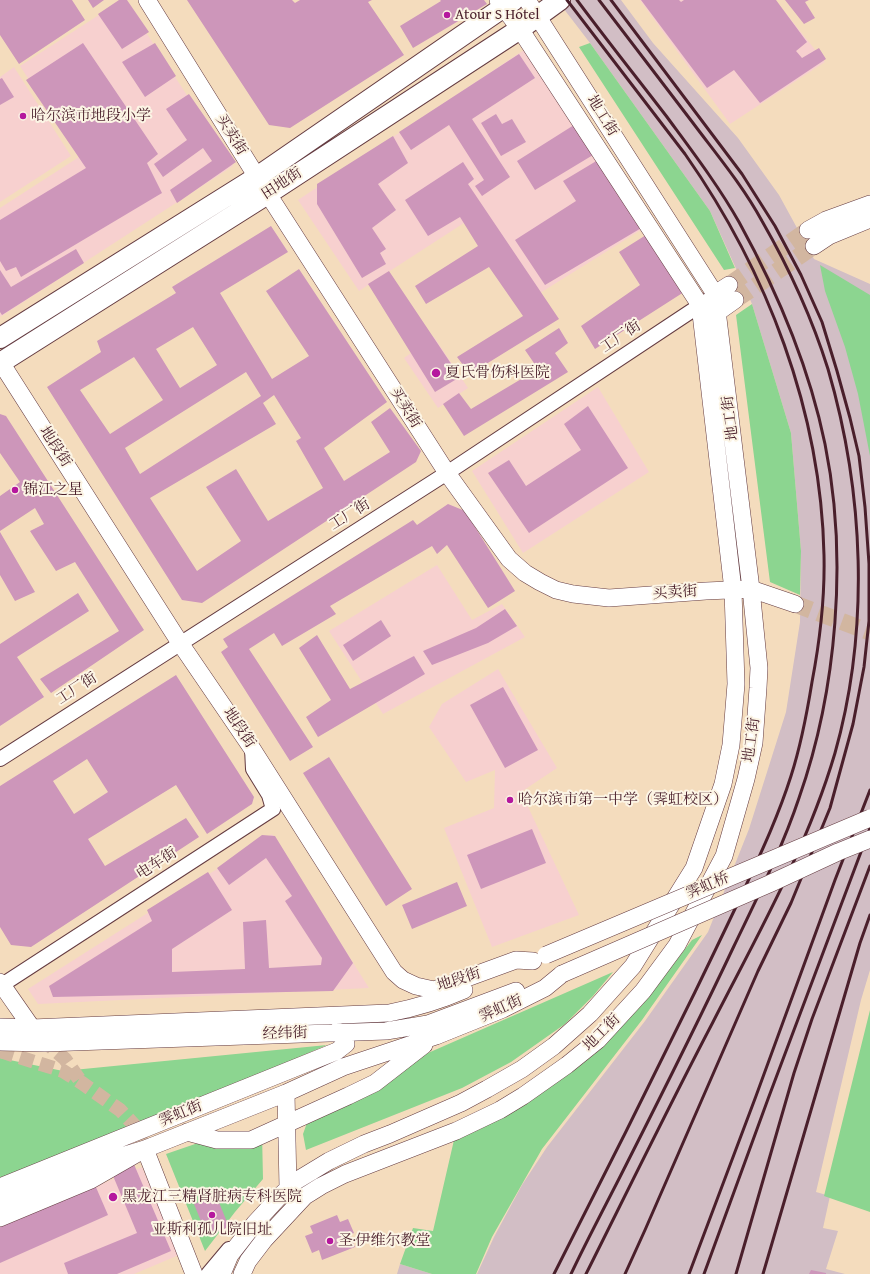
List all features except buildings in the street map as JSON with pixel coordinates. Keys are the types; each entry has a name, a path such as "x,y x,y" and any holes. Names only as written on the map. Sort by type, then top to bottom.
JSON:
{"highway":[{"name":"田地街","path":"0,362 269,193 520,29 533,8 560,0"},
{"name":"田地街","path":"0,338 257,177 505,2"}],"main road":[{"name":"买卖街","path":"147,0 257,177 269,193 447,473 509,559 540,582 556,590 573,594 609,598 752,589 795,604"},
{"name":"地工街","path":"222,1274 230,1255 255,1223 296,1180 329,1161 364,1144 461,1103 522,1069 558,1042 590,1014 633,966 694,868 723,784 731,745 736,684 733,590 700,304 520,29 505,2"},
{"name":"地工街","path":"242,1274 248,1261 264,1240 305,1196 345,1174 456,1131 500,1110 523,1096 567,1065 598,1040 644,991 677,945 724,856 737,812 754,743 759,668 752,589 718,312 726,293 533,8"},
{"path":"870,204 826,220 811,238 829,236 870,220"},
{"path":"700,304 718,312"},
{"name":"地段街","path":"0,362 180,643 251,747 394,972 403,980 416,986 434,990 516,960 540,958"},
{"name":"霁虹桥","path":"540,958 870,818"},
{"name":"霁虹桥","path":"562,974 870,839"},
{"name":"霁虹街","path":"442,1000 540,958"},
{"name":"霁虹街","path":"0,1201 86,1168 145,1149 286,1093 343,1067 436,1036 510,1005 545,988 562,974"},
{"name":"经纬街","path":"3,1035 45,1043 386,1031 428,1024 562,974"},
{"path":"1,983 32,1028"},
{"name":"经纬街","path":"3,1035 32,1028 389,1013 416,1008 442,1000"},
{"name":"霁虹街","path":"0,1187 337,1051 346,1044 345,1038 337,1032"},
{"name":"霁虹街","path":"187,1132 217,1140 251,1140 375,1083 436,1036"},
{"path":"286,1093 288,1188"},
{"path":"145,1149 194,1274"},
{"name":"霁虹街","path":"0,1218 91,1180 145,1149"}],"street":[{"name":"工厂街","path":"0,759 447,473 700,304 726,293"},
{"name":"电车街","path":"1,983 273,809 269,795 253,769 251,747"},
{"path":"208,1274 231,1246 266,1211"}],"shaded area":[{"path":"122,0 125,0 233,166 0,317 0,208 79,157 20,66"},
{"path":"557,0 621,0 653,43 738,138 779,195 814,259 870,284 870,970 861,1000 816,1192 830,1196 823,1228 838,1231 826,1269 845,1274 477,1274 494,1237 522,1185 547,1147 645,1021 708,932 749,829 786,712 800,622 801,551 791,433 752,304 710,211 590,43"},
{"path":"640,0 775,0 825,62 730,124"},
{"path":"524,50 644,228 540,293 484,210 359,291 298,200"},
{"name":"哈尔滨市地段小学","path":"14,67 71,156 0,202 0,77"},
{"name":"夏氏骨伤科医院","path":"434,337 468,388 438,408 404,358"},
{"path":"598,387 649,472 523,553 472,471"},
{"path":"437,565 472,620 502,604 525,637 383,714 329,631"},
{"name":"哈尔滨市第一中学（霁虹校区）","path":"498,669 557,768 521,792 579,915 492,947 444,828 494,808 495,770 466,782 429,727 442,704"},
{"path":"272,834 369,988 38,1004 28,989"},
{"name":"黑龙江三精肾脏病专科医院","path":"142,1167 179,1255 134,1274 0,1274 0,1227"},
{"path":"400,1264 432,1274 397,1274"}],"green space":[{"path":"590,43 710,211 735,268 724,270 579,47"},
{"path":"820,265 870,295 870,456 858,394 845,347 825,291"},
{"path":"752,304 791,433 801,551 800,595 770,582 736,315"},
{"path":"702,935 642,1020 542,1149 492,1237 476,1274 432,1274 400,1264 413,1228 433,1231 454,1140 612,1033 642,1005 692,940"},
{"path":"613,972 593,996 565,1024 511,1062 462,1088 306,1150 303,1134 308,1120 428,1053"},
{"path":"870,1010 870,1212 824,1196"},
{"path":"327,1045 106,1141 0,1180 0,1058 63,1071"},
{"path":"262,1133 263,1179 205,1251 166,1154 198,1143"}],"tunnel":[{"path":"729,285 808,230"},
{"path":"735,300 814,246"},
{"path":"795,604 870,632"},
{"path":"42,1039 65,1059 79,1079"},
{"path":"0,1051 63,1071 120,1110 136,1127 148,1158"}],"railway":[{"path":"554,1274 707,967 755,865 780,806 798,753 808,705 820,635 824,571 821,501 813,448 800,396 784,344 764,294 741,246 714,199 685,154 567,0"},
{"path":"571,1274 708,1000 769,873 785,836 812,756 822,713 830,668 835,623 837,577 836,532 832,487 825,444 801,358 779,302 753,248 714,181 577,0"},
{"path":"586,1274 680,1085 764,923 796,857 810,823 824,788 835,753 846,706 854,658 858,609 858,561 855,512 849,463 840,416 828,369 807,312 781,257 747,195 599,0"},
{"path":"611,0 742,174 775,226 801,275 822,322 850,418 859,456 865,507 869,564 869,621 864,667 853,724 830,808 791,903 758,971 625,1274"},
{"path":"689,1274 835,880 870,790"},
{"path":"704,1274 870,828"},
{"path":"736,1274 794,1073 812,1019 870,866"},
{"path":"763,1274 860,943 870,915"}],"place":[{"name":"Atour S Hotel","path":"447,15"},
{"name":"哈尔滨市地段小学","path":"23,116"},
{"name":"夏氏骨伤科医院","path":"436,373"},
{"name":"锦江之星","path":"15,490"},
{"name":"哈尔滨市第一中学（霁虹校区）","path":"510,800"},
{"name":"黑龙江三精肾脏病专科医院","path":"113,1197"},
{"name":"亚斯利孤儿院旧址","path":"212,1215"},
{"name":"圣·伊维尔教堂","path":"330,1241"}]}
